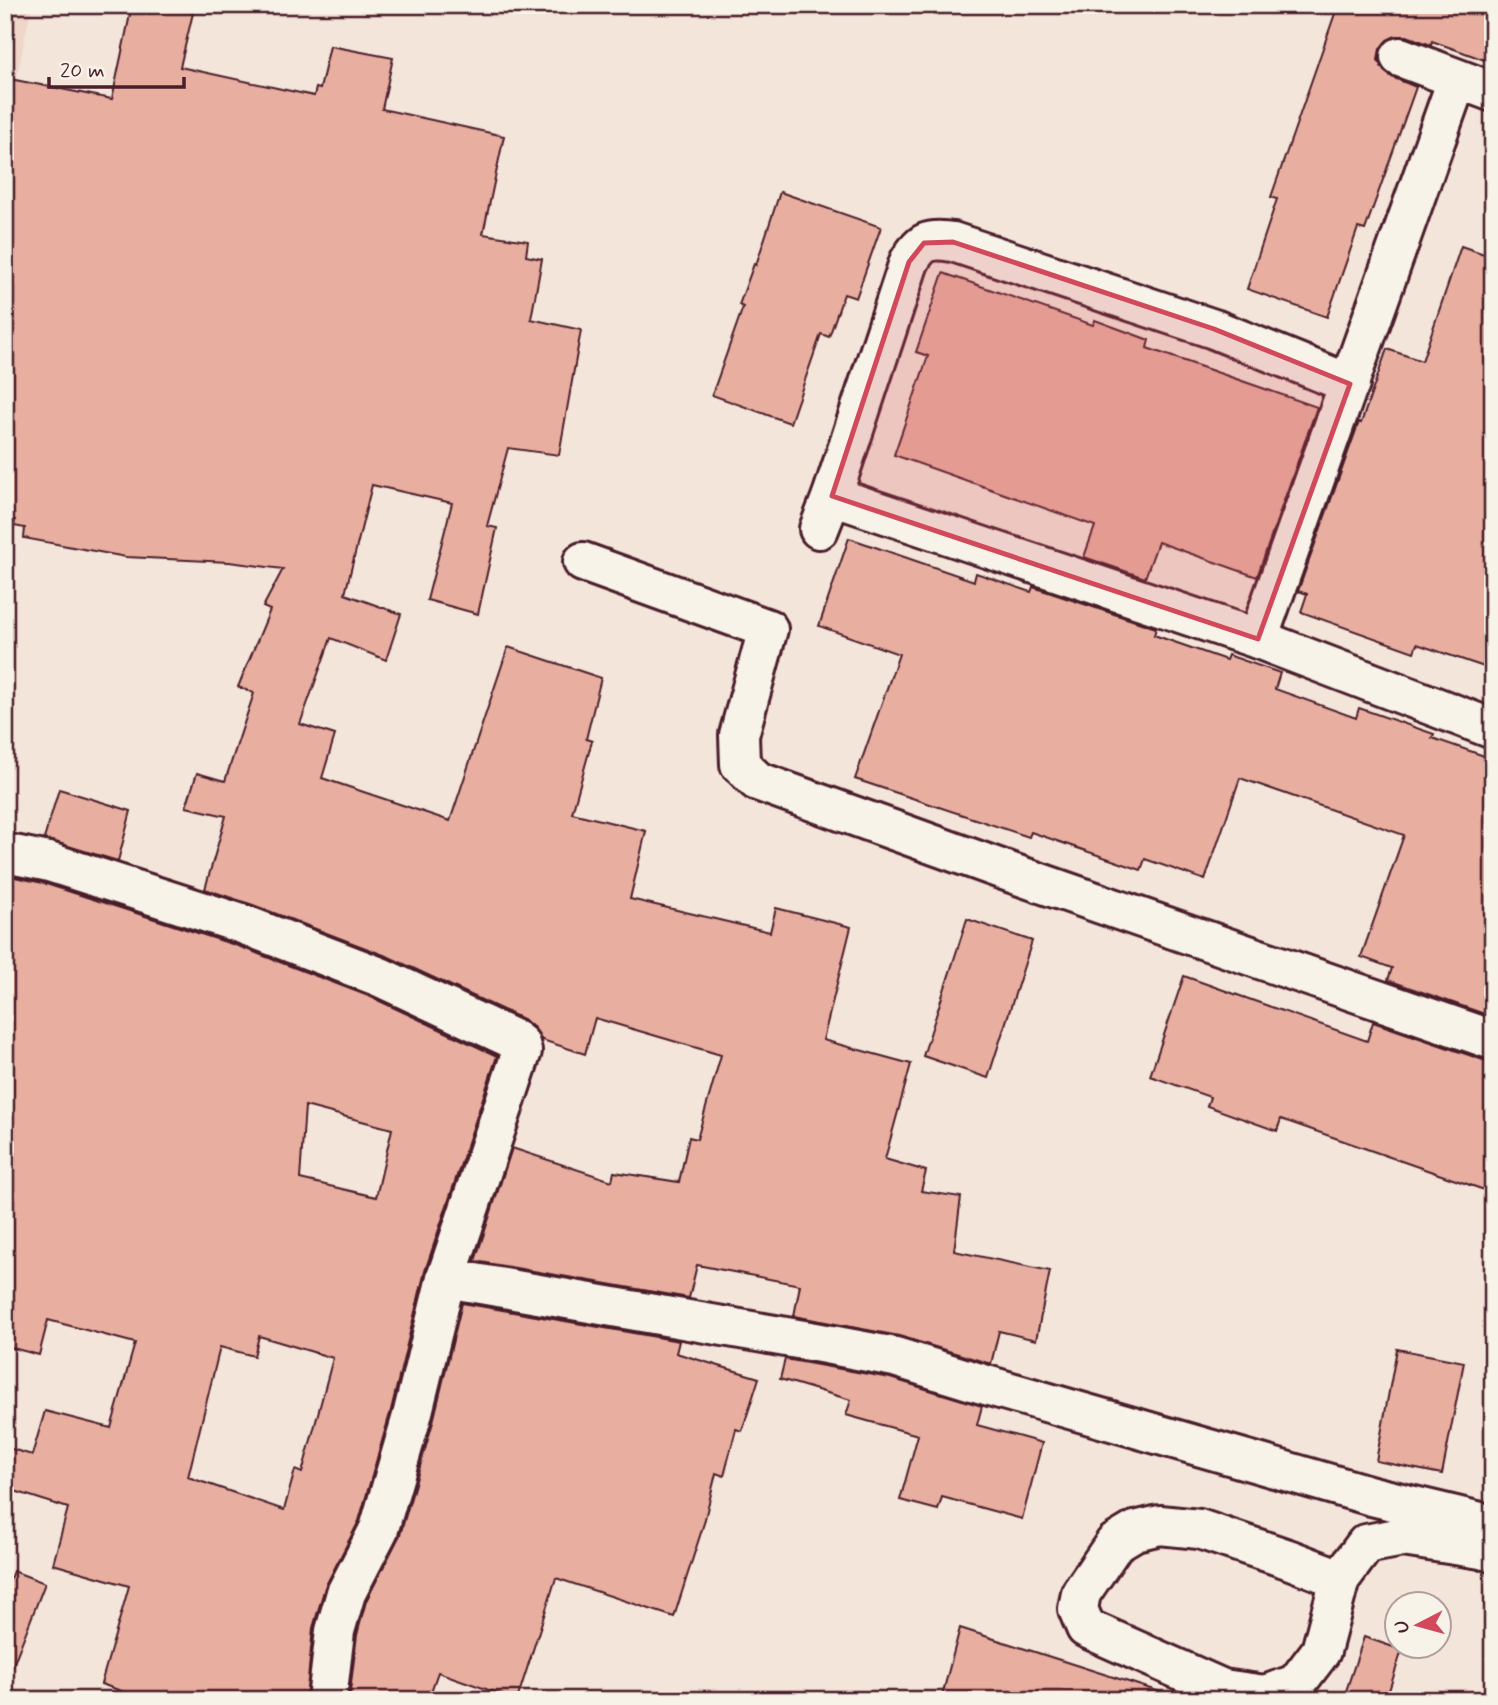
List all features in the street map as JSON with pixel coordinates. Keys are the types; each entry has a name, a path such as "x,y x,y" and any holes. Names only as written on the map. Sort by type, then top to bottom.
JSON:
{"street":[{"path":"1400,57 1493,92"},
{"path":"1258,639 1457,80"},
{"path":"1350,384 1214,329 937,239 924,243 909,262 825,512 1258,639 1493,729"},
{"path":"583,562 768,629 739,735 740,764 757,781 1012,873 1493,1040"},
{"path":"5,853 49,862 245,925 380,977 520,1044 522,1051 446,1278 412,1416 379,1529 342,1606 335,1631 327,1700"},
{"path":"446,1278 895,1357 1372,1496 1493,1525"},
{"path":"1340,1579 1199,1530 1160,1525 1135,1531 1115,1543 1081,1593 1078,1609 1086,1628 1223,1689 1265,1695 1296,1684 1321,1651 1340,1579 1366,1544 1403,1537 1493,1552"}],"highlighted area":[{"path":"953,242 1214,329 1350,384 1258,639 832,496 909,262 924,243"}],"shaded area":[{"path":"5,5 31,9 5,135"}],"building":[{"path":"132,5 165,5 193,13 180,67 314,96 316,88 320,89 330,46 393,58 382,109 504,136 483,234 528,241 526,256 542,259 531,319 581,330 559,455 508,448 487,526 497,528 478,614 427,600 452,503 372,485 345,594 401,614 386,660 331,638 300,724 335,735 322,778 450,821 508,647 601,678 586,739 592,741 572,813 646,831 630,899 770,932 776,908 851,927 823,1040 911,1064 885,1159 926,1171 921,1191 961,1197 954,1251 1050,1271 1036,1340 999,1331 991,1364 899,1336 794,1316 800,1285 697,1265 689,1298 475,1261 512,1148 612,1181 614,1172 679,1182 689,1137 697,1139 721,1055 595,1018 585,1054 542,1040 525,1020 389,957 205,889 226,816 186,807 197,773 225,781 254,693 238,687 270,610 263,607 283,569 229,562 126,557 24,538 25,528 14,526 15,520 5,518 5,78 112,99"},
{"path":"1338,5 1493,5 1493,63 1432,41 1431,45 1407,36 1396,36 1387,40 1380,49 1378,60 1384,71 1416,87 1365,230 1358,228 1327,317 1247,289 1277,199 1271,197"},
{"path":"780,192 881,227 856,298 844,294 829,337 821,334 790,423 712,395 743,307 739,305 754,264 756,265"},
{"path":"1461,246 1493,257 1493,670 1417,644 1414,652 1301,612 1307,594 1298,591 1387,349 1422,361"},
{"path":"943,273 1093,325 1095,320 1149,340 1147,348 1317,407 1257,577 1158,542 1145,578 1084,557 1095,526 894,455 928,356 916,352"},
{"path":"849,538 974,581 976,573 1031,592 1033,587 1156,628 1154,635 1226,660 1228,655 1280,673 1275,689 1356,718 1359,708 1434,734 1432,738 1493,759 1493,1017 1388,980 1392,968 1361,957 1404,835 1240,778 1205,880 1145,859 1141,870 1031,832 1029,837 855,779 899,654 819,626"},
{"path":"59,789 131,811 118,861 44,839"},
{"path":"5,875 43,883 238,946 371,997 497,1056 425,1271 391,1410 359,1521 325,1587 313,1628 306,1700 148,1700 101,1684 129,1586 53,1564 68,1508 5,1488 5,1447 32,1455 45,1411 111,1428 135,1343 48,1320 39,1355 5,1346","holes":["305,1106 392,1129 376,1197 300,1179","259,1336 333,1358 302,1473 295,1470 284,1510 188,1477 220,1347 254,1356"]},
{"path":"967,919 1032,941 988,1078 923,1056"},
{"path":"1184,976 1367,1041 1373,1022 1486,1061 1493,1061 1493,1193 1281,1119 1277,1131 1207,1106 1210,1097 1150,1076"},
{"path":"462,1303 679,1341 676,1353 759,1378 742,1431 736,1429 724,1476 716,1473 704,1523 674,1617 556,1578 517,1700 438,1672 428,1700 349,1700 357,1635 366,1601 400,1535 433,1422"},
{"path":"1397,1349 1464,1362 1442,1474 1376,1461"},
{"path":"785,1359 890,1378 982,1406 977,1425 1042,1443 1022,1519 942,1497 938,1510 900,1500 918,1435 846,1415 851,1400 780,1379"},
{"path":"13,1571 45,1583 8,1678 5,1678 5,1592"},
{"path":"960,1628 1160,1692 1159,1700 941,1700"},
{"path":"1364,1637 1382,1643 1382,1660 1399,1660 1386,1700 1343,1700"}]}
